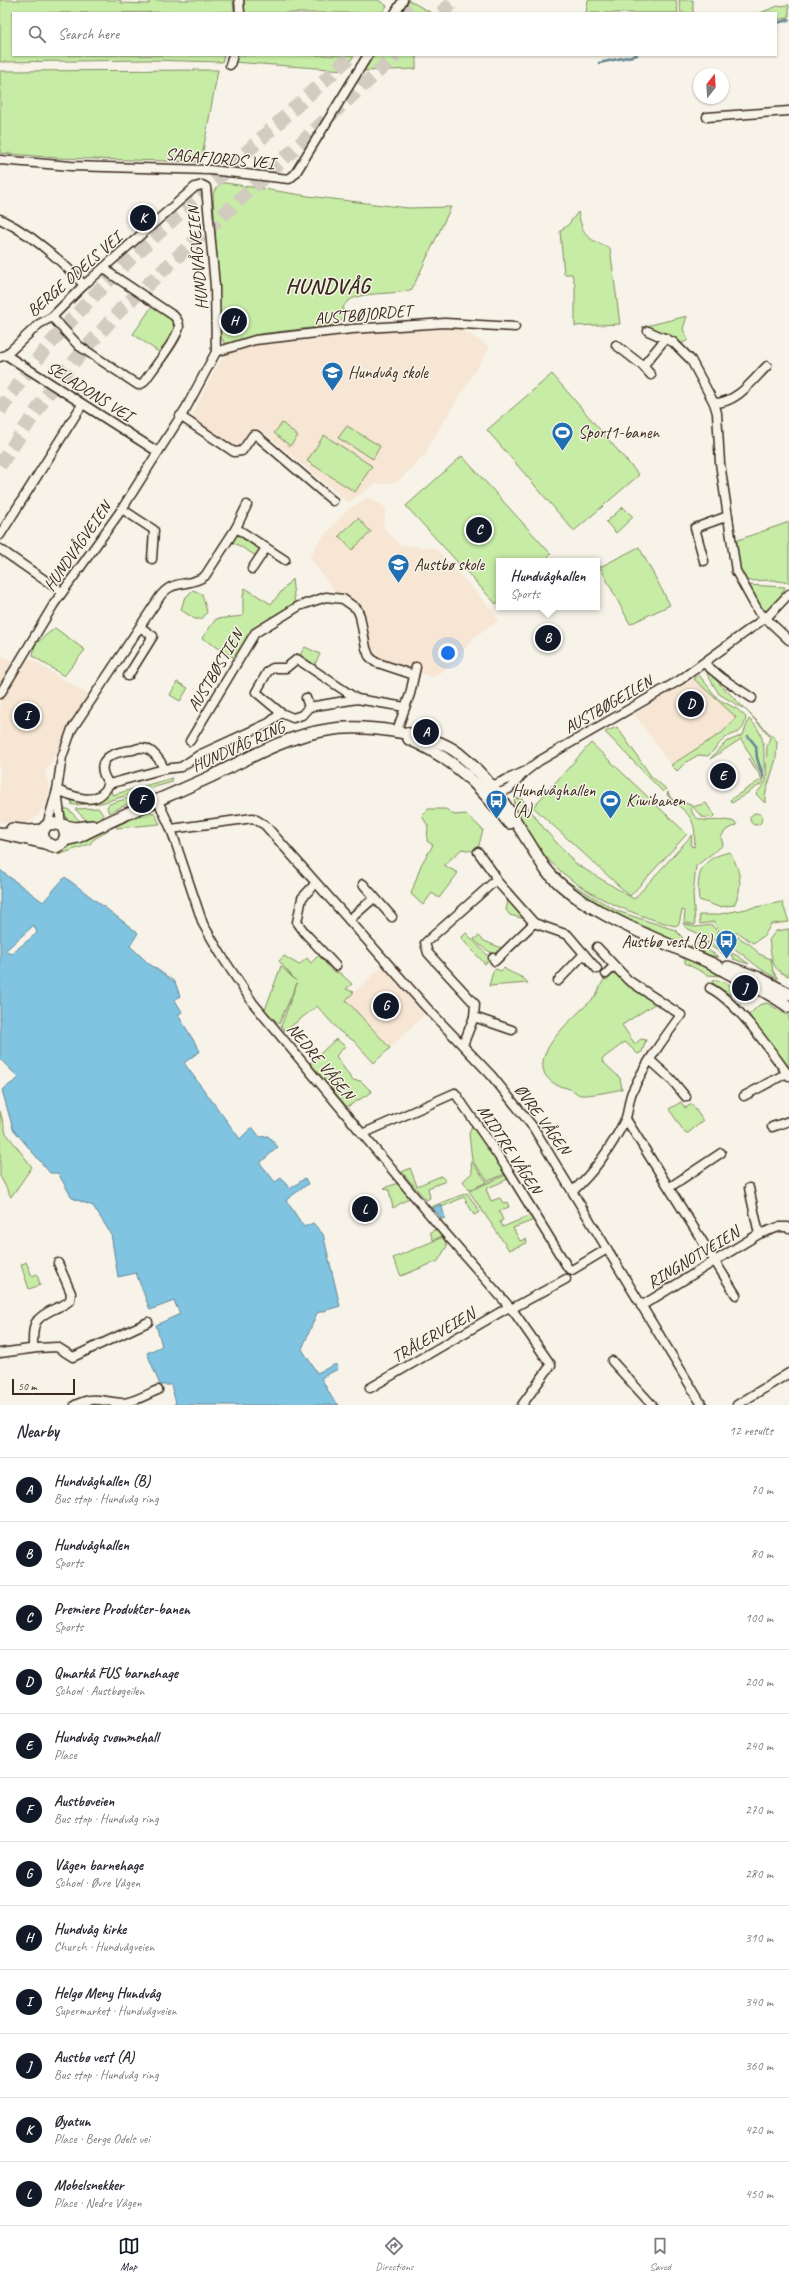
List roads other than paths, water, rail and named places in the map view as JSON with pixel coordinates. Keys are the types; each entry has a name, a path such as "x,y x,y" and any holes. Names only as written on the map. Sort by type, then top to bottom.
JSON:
{"main road":[{"name":"HUNDVÅG RING","path":"65,840 158,800 263,752 305,735 348,727 368,728 396,733 410,733 433,740 456,752 496,790 548,873"},
{"name":"HUNDVÅG RING","path":"396,733 430,748 452,761 486,796 548,873 576,896 604,913 713,964 730,975 765,991 789,1007"},
{"path":"0,827 22,831 45,827 54,822 62,826 66,835 65,840 56,847 45,843 0,833"},
{"name":"HUNDVÅG RING","path":"62,826 76,828 101,825"},
{"path":"45,827 42,837 45,843"},
{"name":"HUNDVÅG RING","path":"713,964 759,978 789,994"}],"street":[{"path":"239,0 240,12"},
{"path":"396,12 403,0"},
{"path":"230,65 232,56"},
{"name":"SAGAFJORDS VEI","path":"0,160 71,166 210,170 289,179 295,174 367,56"},
{"path":"707,117 789,111"},
{"name":"BERGE ODELS VEI","path":"3,356 39,324 52,316 84,285 192,190 198,186 204,186"},
{"name":"HUNDVÅGVEIEN","path":"0,694 62,592 122,509 158,452 216,352 215,286 207,191 204,186"},
{"path":"0,219 30,235 51,252 84,285"},
{"path":"52,316 84,350 138,385 143,383 170,345 177,333 179,323 174,316 105,268"},
{"name":"AUSTBØJORDET","path":"216,352 255,340 421,323 456,322 515,327"},
{"path":"648,331 666,338 691,360 714,403 717,413 720,463 736,571 749,596 764,618 789,640"},
{"path":"643,366 666,338"},
{"path":"616,345 643,366 651,375"},
{"name":"SELADONS VEI","path":"3,356 158,452"},
{"path":"714,403 722,403 735,397 767,366"},
{"path":"0,535 80,408"},
{"path":"180,416 234,452 242,451 253,435 256,435 333,501"},
{"path":"45,827 57,790 62,757 72,729 166,588 199,580 205,576 236,528 247,505"},
{"path":"122,509 154,530 152,559"},
{"path":"704,561 695,528 728,516"},
{"path":"236,528 285,560"},
{"path":"252,569 266,548"},
{"path":"0,549 62,592"},
{"name":"AUSTBØGEILEN","path":"496,790 510,789 526,771 545,757 680,680 705,664 777,608 789,594"},
{"name":"AUSTBØSTIEN","path":"190,741 255,632 299,606 326,597 343,599 357,608 366,648 369,656 375,662 415,671 405,707"},
{"path":"128,676 153,636 140,627"},
{"path":"357,700 297,658 286,668 273,668 268,672 256,692 281,713 294,718 302,715 309,707 357,700 405,707 396,733"},
{"path":"705,664 722,678 752,698"},
{"path":"279,669 285,677"},
{"path":"306,698 309,707"},
{"path":"57,790 82,799 91,800 102,793 109,784 164,769 181,766 199,755 268,722 281,713"},
{"path":"109,784 102,772 103,766 111,754 115,751 142,748 147,749 156,756 164,769"},
{"path":"57,790 62,826"},
{"path":"486,796 496,790"},
{"name":"NEDRE VÅGEN","path":"158,800 171,829 198,913 210,937 260,1012 510,1308 551,1365 523,1404"},
{"name":"ØVRE VÅGEN","path":"171,829 235,820 258,819 426,1007 463,1045 526,1117 573,1191 607,1250 702,1405"},
{"path":"478,852 494,874 496,880 534,923 568,935 597,969"},
{"path":"463,1045 474,1017 475,1004 428,953 425,943 496,880"},
{"path":"315,884 302,898 297,922 305,934 336,966"},
{"path":"363,884 392,917"},
{"path":"348,920 374,898"},
{"path":"493,958 495,961 534,923"},
{"path":"573,1191 599,1163 626,1119 630,1096 650,1060 681,1015 636,987 596,947"},
{"path":"558,982 584,954"},
{"path":"606,974 614,966"},
{"path":"710,988 722,996 753,1028 788,1075 744,1096"},
{"path":"474,1017 512,1030"},
{"path":"650,1060 671,1079 686,1097"},
{"name":"MIDTRE VÅGEN","path":"362,1134 455,1093 506,1166 564,1264 572,1270 607,1250"},
{"path":"626,1119 670,1187 736,1295"},
{"path":"772,1127 789,1121"},
{"path":"670,1187 721,1153"},
{"name":"RINGNOTVEIEN","path":"749,1188 759,1234"},
{"name":"RINGNOTVEIEN","path":"641,1306 716,1262 759,1234 779,1227 789,1229"},
{"path":"33,1348 32,1332 37,1320 42,1314 70,1300 71,1293 58,1263"},
{"path":"510,1308 566,1279"},
{"name":"TRÅLERVEIEN","path":"370,1388 510,1308"},
{"path":"0,1353 33,1348 57,1347 73,1357 148,1322"},
{"path":"612,1361 652,1405"},
{"path":"737,1405 789,1373"},
{"path":"75,1405 87,1399 97,1398 122,1403 128,1402 158,1390"}],"water":[{"path":"0,870 43,902 65,877 138,933 130,946 148,963 175,982 180,996 175,1000 182,1012 178,1015 200,1051 184,1063 240,1139 252,1127 260,1137 268,1136 278,1147 260,1163 275,1182 281,1178 290,1189 305,1178 308,1184 286,1200 304,1227 313,1223 323,1234 340,1306 317,1313 302,1349 317,1373 336,1364 338,1369 321,1378 332,1398 339,1405 173,1405 176,1403 171,1385 160,1385 147,1353 162,1346 156,1325 180,1314 174,1301 150,1310 136,1273 118,1277 111,1234 93,1206 72,1198 58,1173 50,1173 13,1129 2,1090 19,1078 0,1059","holes":["34,925 37,933 11,954 5,951"]},
{"path":"441,1204 445,1218 442,1219 433,1208"}],"waterway":[{"path":"777,23 789,20"},
{"path":"599,63 632,56"},
{"path":"748,736 756,746 757,758 763,776"}],"tunnel":[{"path":"399,12 412,0"},
{"path":"442,12 456,0"},
{"path":"0,411 44,351 111,278 351,56"},
{"path":"0,465 56,382 121,309 395,56"}],"place":[{"name":"Øyatun","path":"143,218"},
{"name":"Hundvåg kirke","path":"234,321"},
{"name":"Hundvåg skole","path":"333,392"},
{"name":"Sport1-banen","path":"563,452"},
{"name":"Premiere Produkter-banen","path":"479,530"},
{"name":"Austbø skole","path":"399,584"},
{"name":"Hundvåghallen","path":"548,638"},
{"name":"Qmarkå FUS barnehage","path":"691,704"},
{"name":"Helgø Meny Hundvåg","path":"27,716"},
{"name":"Hundvåghallen (B)","path":"426,732"},
{"name":"Hundvåg svømmehall","path":"723,776"},
{"name":"Austbøveien","path":"142,800"},
{"name":"Hundvåghallen (A)","path":"496,820"},
{"name":"Kiwibanen","path":"610,820"},
{"name":"Austbø vest (B)","path":"727,960"},
{"name":"Austbø vest (A)","path":"745,988"},
{"name":"Vågen barnehage","path":"386,1006"},
{"name":"Mobelsnekker","path":"365,1209"}],"district":[{"name":"HUNDVÅG","path":"328,286"}]}
